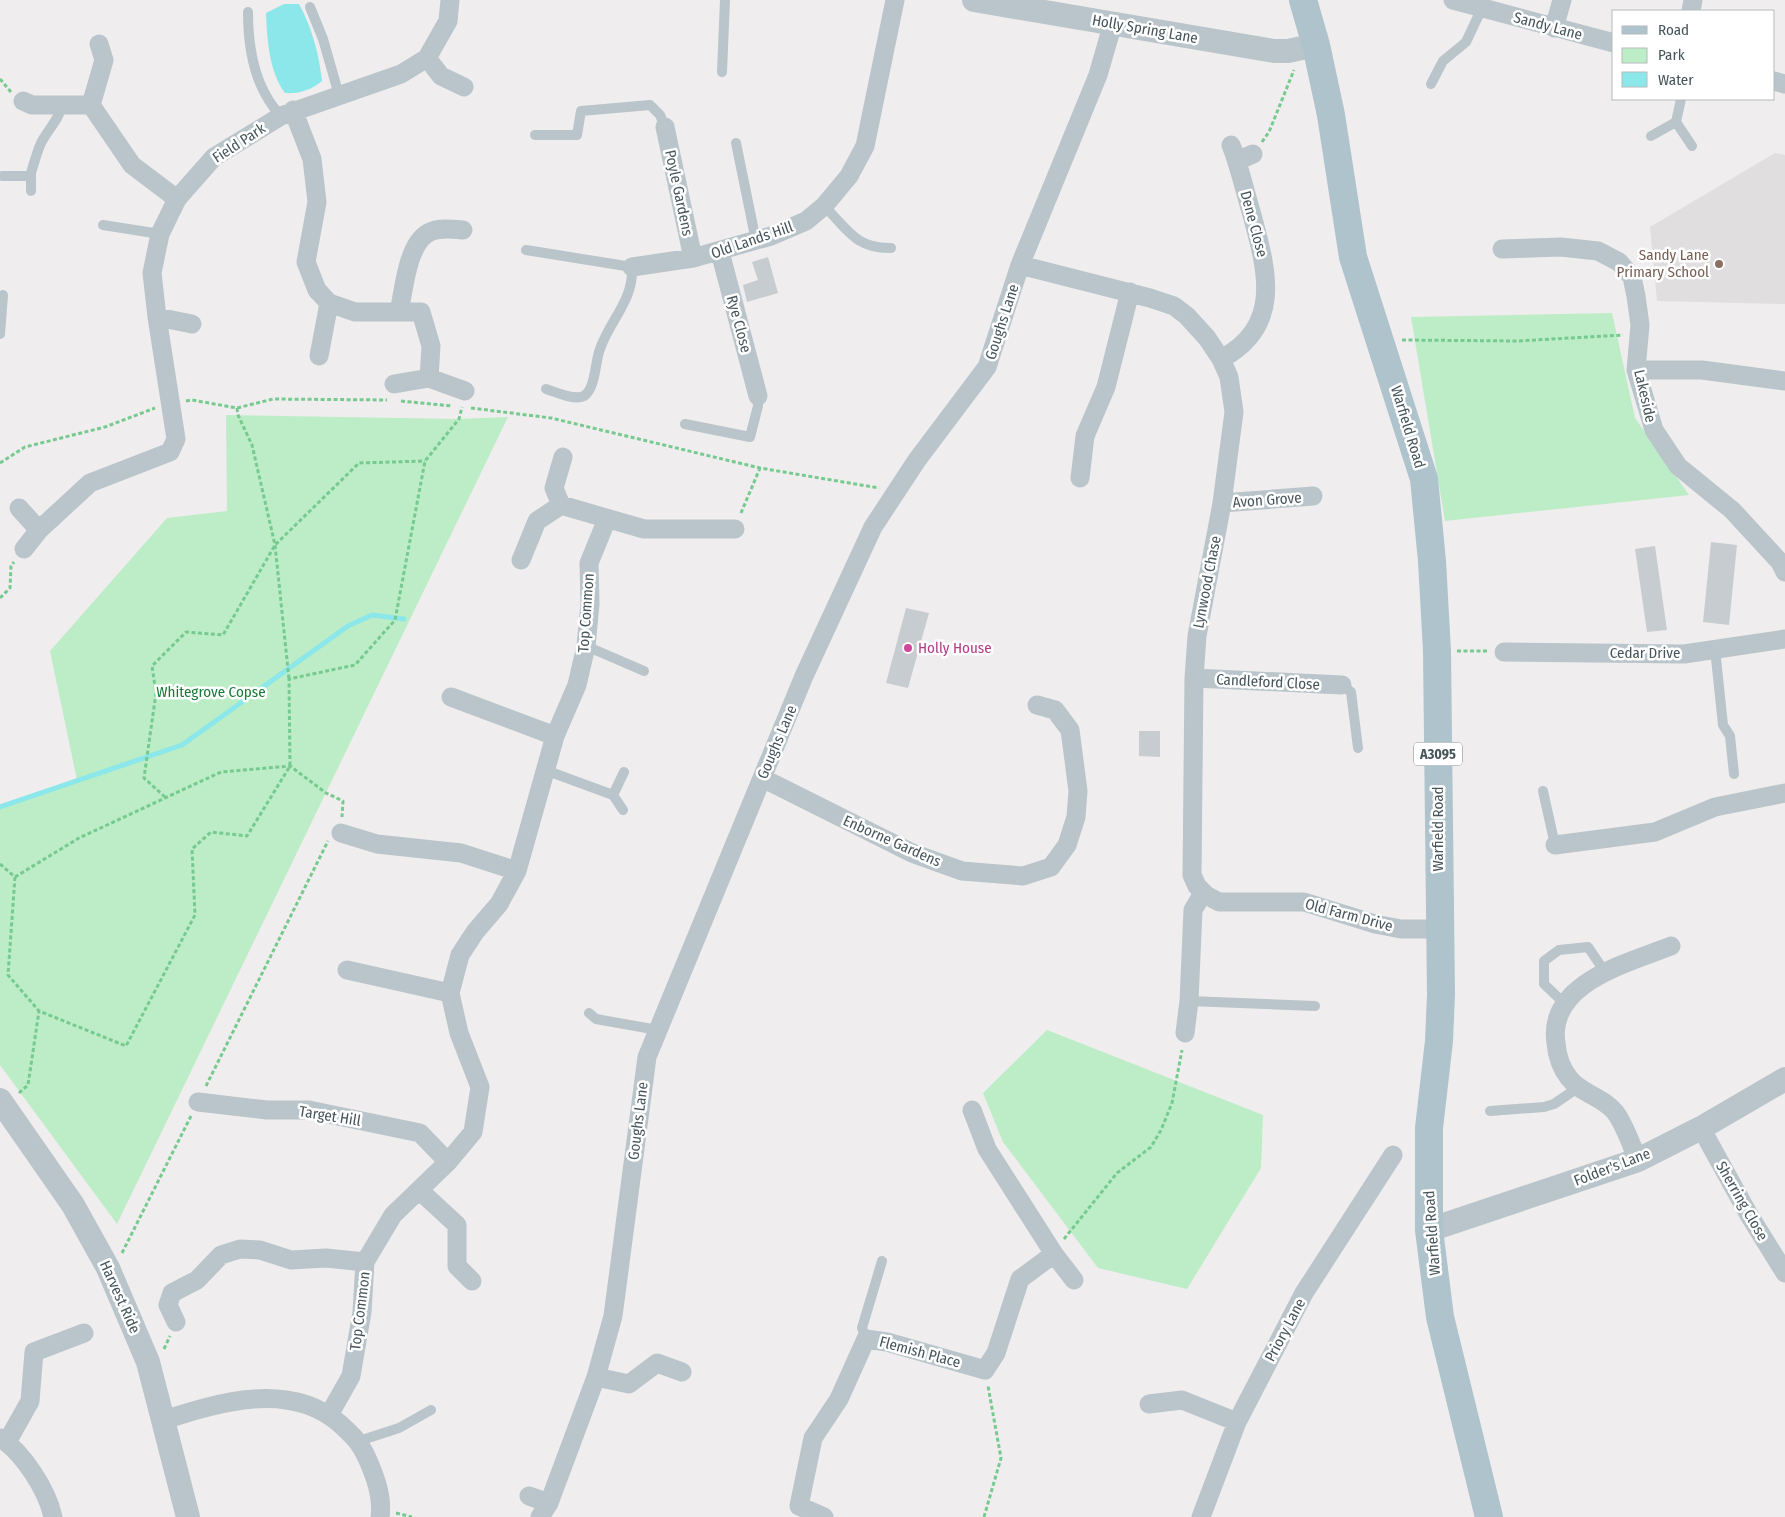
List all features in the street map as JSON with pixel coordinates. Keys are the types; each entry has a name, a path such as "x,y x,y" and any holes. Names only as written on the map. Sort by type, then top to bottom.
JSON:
{"main road":[{"name":"Warfield Road","path":"1302,0 1306,54 1331,115 1353,257 1424,479 1432,561 1437,651 1441,995 1439,1041 1429,1128 1429,1230 1440,1317 1489,1517"}],"street":[{"name":"Field Park","path":"24,549 40,530 90,483 170,452 176,439 152,273 160,234 177,199 214,157 287,113 401,74 427,58 448,21 450,0"},
{"name":"Old Lands Hill","path":"632,267 693,258 756,241 806,221 824,206 849,176 865,146 896,0"},
{"name":"Holly Spring Lane","path":"974,0 1274,51 1306,54"},
{"name":"Sandy Lane","path":"1453,0 1612,42"},
{"path":"1554,28 1562,0"},
{"name":"Goughs Lane","path":"529,1496 544,1510 596,1377 613,1316 647,1057 804,676 873,527 894,492 987,367 1020,265 1098,75 1112,23"},
{"path":"90,105 104,60 99,44"},
{"path":"427,58 441,76 464,87"},
{"path":"23,101 32,105 90,105"},
{"path":"90,105 132,165 177,199"},
{"path":"287,113 312,159 317,202 306,262 317,290 329,303 354,312 421,312 431,346 429,378"},
{"name":"Poyle Gardens","path":"665,127 693,258"},
{"name":"Dene Close","path":"1221,359 1242,346 1254,333 1266,303 1265,263 1240,154"},
{"path":"399,312 412,250 428,233 442,229 463,230"},
{"name":"Lakeside","path":"1502,249 1560,247 1598,251 1619,262 1632,277 1640,334 1636,370 1654,430 1678,466 1732,510 1783,564"},
{"name":"Rye Close","path":"720,252 758,396"},
{"name":"Lynwood Chase","path":"1020,265 1130,292 1174,306 1207,338 1221,359 1229,377 1234,412 1222,503 1197,636 1194,678 1192,875 1203,893"},
{"path":"1080,478 1085,436 1106,387 1130,292"},
{"path":"319,356 329,303"},
{"path":"157,317 192,324"},
{"path":"1636,370 1702,370 1785,381"},
{"path":"394,384 429,378 464,399"},
{"path":"561,506 554,488 563,457"},
{"name":"Avon Grove","path":"1222,503 1313,496"},
{"path":"521,560 537,521 561,506 644,529 735,529"},
{"path":"19,508 40,530"},
{"name":"Top Common","path":"329,1415 352,1376 362,1312 366,1262 393,1215 448,1162 473,1132 480,1088 459,1033 450,992 460,955 475,932 499,904 516,871 555,736 576,685 586,646 590,604 589,563 607,519"},
{"name":"Cedar Drive","path":"1504,652 1684,654 1785,639"},
{"name":"Candleford Close","path":"1194,678 1342,686"},
{"path":"451,697 555,736"},
{"name":"Enborne Gardens","path":"762,778 912,854 962,871 1023,876 1051,867 1067,845 1076,817 1078,790 1070,730 1055,710 1037,705"},
{"path":"1555,846 1656,832 1716,807 1785,793"},
{"path":"340,832 377,844 461,853 516,871"},
{"path":"1185,1033 1189,1001 1193,910 1203,893"},
{"name":"Old Farm Drive","path":"1203,893 1219,902 1304,902 1375,924 1401,929 1439,929"},
{"path":"1638,1160 1614,1111 1569,1078 1558,1056 1554,1031 1565,1004 1578,987 1604,972 1671,946"},
{"path":"347,970 450,992"},
{"name":"Folder's Lane","path":"1429,1230 1638,1160 1701,1128 1785,1079"},
{"name":"Harvest Ride","path":"10,1095 108,1268 148,1362 188,1517"},
{"name":"Target Hill","path":"198,1102 267,1110 310,1110 420,1133 448,1162"},
{"path":"972,1110 987,1149 1054,1254 1074,1280"},
{"name":"Sherring Close","path":"1701,1128 1749,1215 1785,1273"},
{"name":"Priory Lane","path":"1201,1517 1237,1422 1304,1293 1393,1155"},
{"path":"420,1191 458,1225 457,1266 472,1281"},
{"path":"176,1322 168,1305 172,1293 197,1280 222,1255 240,1249 260,1250 292,1260 326,1258 366,1262"},
{"path":"986,1370 996,1352 1020,1279 1054,1254"},
{"path":"53,1517 30,1468 4,1440 30,1402 34,1352 84,1333"},
{"name":"Flemish Place","path":"793,1511 813,1438 839,1399 866,1339 887,1342 986,1370"},
{"path":"596,1377 629,1384 657,1363 682,1372"},
{"path":"164,1420 214,1404 262,1398 298,1402 329,1415 359,1441 376,1477 381,1509 380,1517"},
{"path":"1149,1404 1182,1400 1237,1422"},
{"path":"793,1511 824,1517"}],"lane":[{"path":"722,72 725,0"},
{"path":"310,7 323,40 339,95"},
{"path":"1431,84 1443,61 1466,42 1482,8"},
{"path":"248,12 250,48 257,75 266,98 287,113"},
{"path":"1680,100 1676,122 1692,146"},
{"path":"535,135 577,135 581,111 638,104 650,105 660,115 665,127"},
{"path":"31,191 31,173 41,143 50,126 60,117 62,105"},
{"path":"1651,136 1676,122"},
{"path":"736,142 756,241"},
{"path":"2,176 28,176 31,173"},
{"path":"824,206 847,232 863,243 874,249 891,248"},
{"path":"104,225 160,234"},
{"path":"526,250 632,267 633,280 624,306 601,345 591,387 586,394 573,397 546,389"},
{"path":"0,334 3,295"},
{"path":"685,424 750,437 758,406 758,396"},
{"path":"586,646 644,671"},
{"path":"1715,649 1723,725 1730,736 1734,774"},
{"path":"1342,686 1351,692 1358,748"},
{"path":"545,770 613,795 623,810"},
{"path":"613,795 624,772"},
{"path":"1543,791 1555,846"},
{"path":"1565,1004 1544,984 1544,960 1559,950 1588,946 1604,972"},
{"path":"1189,1001 1315,1006"},
{"path":"588,1013 596,1019 658,1030"},
{"path":"1490,1111 1544,1107 1554,1104 1579,1087"},
{"path":"866,1339 862,1328 882,1261"},
{"path":"359,1441 399,1428 430,1410"}],"path":[{"path":"1240,154 1269,132 1306,54"},
{"path":"1381,340 1518,341 1640,334"},
{"path":"192,400 237,408 273,399 464,399 760,468 894,492"},
{"path":"289,679 355,665 395,620 425,461 458,419 464,399"},
{"path":"15,877 8,975 39,1011 126,1046 195,914 192,849 211,832 247,836 290,766 289,679 275,545 252,445 238,415 237,408"},
{"path":"0,463 26,447 105,427 149,410"},
{"path":"165,797 144,778 156,692 152,666 186,632 223,635 275,545 359,463 425,461"},
{"path":"735,529 760,468"},
{"path":"0,598 8,592 11,584 11,566 24,549"},
{"path":"1437,651 1504,652"},
{"path":"15,877 79,838 222,772 290,766 326,793 343,801 340,832 324,845 119,1259"},
{"path":"0,864 15,877"},
{"path":"10,1095 28,1085 39,1011"},
{"path":"1054,1254 1117,1173 1151,1147 1162,1130 1172,1103 1185,1033"},
{"path":"984,1517 1000,1458 986,1370"}],"shaded area":[{"name":"Sandy Lane Primary School","path":"1775,153 1785,155 1785,304 1657,301 1650,227"}],"green space":[{"path":"1612,313 1635,418 1689,495 1445,521 1411,317"},
{"name":"Whitegrove Copse","path":"226,415 459,419 508,417 117,1224 0,1065 0,806 77,780 50,651 167,518 227,511"},
{"path":"1047,1030 1263,1115 1261,1168 1187,1289 1098,1268 1003,1142 983,1093"}],"water":[{"path":"284,4 299,4 304,13 314,41 322,81 305,91 295,93 285,93 280,85 272,65 268,44 266,13"}],"building":[{"path":"768,257 778,293 747,302 743,285 758,280 752,262"},
{"path":"1711,542 1737,545 1729,625 1703,622"},
{"path":"1655,546 1667,630 1647,632 1635,549"},
{"name":"Holly House","path":"906,608 929,613 908,688 886,683"},
{"path":"1139,731 1160,731 1160,757 1139,756"}],"waterway":[{"path":"0,807 182,745 348,626 372,615 404,619"}],"place":[{"name":"Sandy Lane Primary School","path":"1719,264"},
{"name":"Holly House","path":"908,648"}]}
